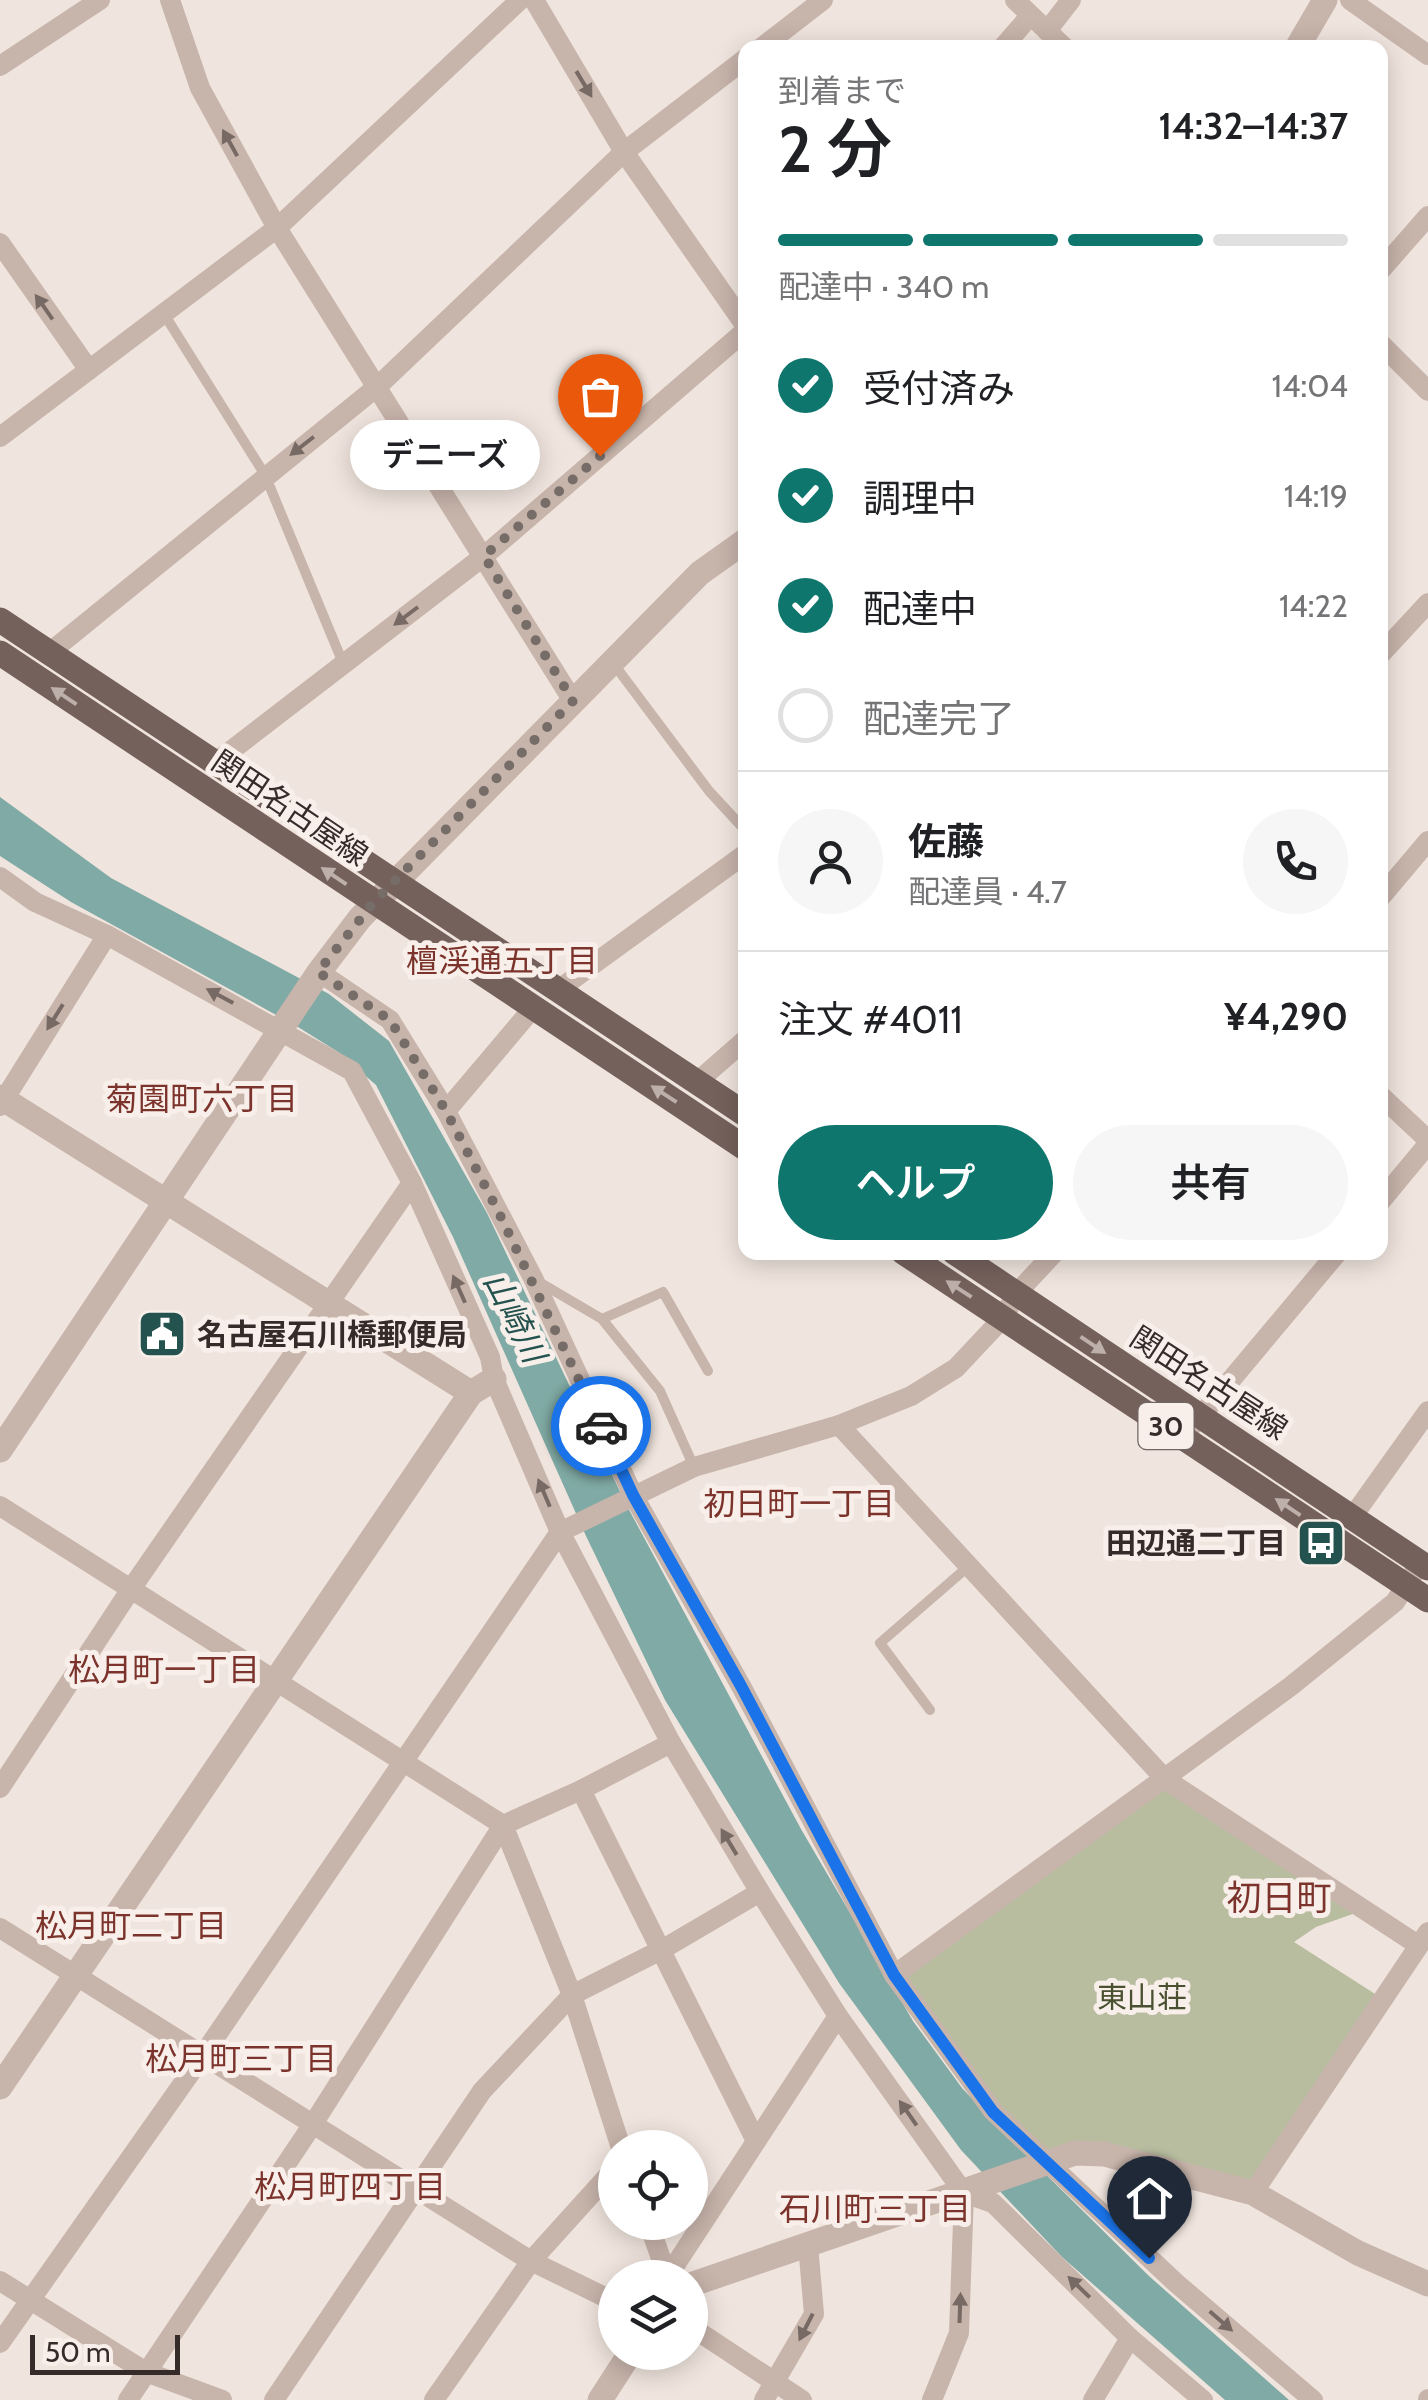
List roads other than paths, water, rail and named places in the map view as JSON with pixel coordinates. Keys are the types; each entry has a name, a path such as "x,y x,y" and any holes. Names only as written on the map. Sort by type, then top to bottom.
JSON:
{"main road":[{"name":"関田名古屋線","path":"0,620 738,1109"},
{"name":"関田名古屋線","path":"0,653 738,1143"},
{"name":"関田名古屋線","path":"915,1260 1417,1592"},
{"name":"関田名古屋線","path":"966,1260 1424,1565"}],"street":[{"path":"0,65 100,0"},
{"path":"170,0 200,88 277,228 573,701"},
{"path":"0,437 277,228 520,0"},
{"path":"534,0 624,152 738,318"},
{"path":"770,40 822,0"},
{"path":"1015,0 1056,40"},
{"path":"1046,31 1071,0"},
{"path":"1302,40 1324,0"},
{"path":"1350,0 1428,55"},
{"path":"1009,40 1030,16"},
{"path":"50,653 378,386 624,152 738,65"},
{"path":"1388,263 1428,216"},
{"path":"0,243 88,370"},
{"path":"216,763 484,556 738,334"},
{"path":"1388,351 1428,391"},
{"path":"0,1450 314,978 374,902 700,573 738,546"},
{"path":"1388,646 1428,603"},
{"path":"1388,888 1428,841"},
{"path":"558,990 738,859"},
{"path":"0,877 35,902 283,1025 352,1071 412,1183 490,1357 494,1379 671,1743 838,2016 964,2192 993,2204 1130,2338 1203,2400"},
{"path":"106,934 2,1101 471,1393"},
{"path":"314,978 390,1020 446,1111 533,1278 630,1497 741,1686 894,1975 993,2112 1039,2164 1314,2400"},
{"path":"446,1111 533,1008"},
{"path":"697,1082 738,1046"},
{"path":"1388,1102 1428,1142 1388,1192"},
{"path":"0,1788 131,1590 412,1183"},
{"path":"0,2343 568,1528 694,1467 839,1425 911,1396 956,1368 1048,1260"},
{"path":"1182,1437 1331,1260"},
{"path":"0,2087 471,1393 494,1379"},
{"path":"1353,1516 1428,1411"},
{"path":"839,1425 1165,1779 1423,1939 1254,2193"},
{"path":"0,1506 503,1824 572,1995 615,2130"},
{"path":"894,1975 1306,1674 1394,1602 1417,1592 1424,1565"},
{"path":"128,2400 313,2124 503,1824 582,1790 671,1743"},
{"path":"582,1790 755,2139"},
{"path":"274,2400 482,2091 572,1995 663,1949 760,1892"},
{"path":"0,1928 531,2261 598,2294"},
{"path":"686,2260 755,2139 838,2016"},
{"path":"708,2271 808,2245 1039,2164 1076,2154 1104,2154 1254,2193 1358,2253 1428,2284"},
{"path":"434,2400 531,2261 598,2187"},
{"path":"932,2400 959,2333 964,2192"},
{"path":"770,2391 814,2314 808,2245"},
{"path":"0,2281 146,2372 222,2400"},
{"path":"1092,2400 1130,2338"},
{"path":"708,2341 770,2391 802,2400"},
{"path":"600,2400 619,2370"}],"lane":[{"path":"164,314 265,475 343,664"},
{"path":"612,662 709,791 738,822"},
{"path":"533,1278 602,1320 660,1391 694,1467"},
{"path":"602,1320 663,1292 708,1371"},
{"path":"930,1710 880,1643 970,1565"}],"water":[{"name":"山崎川","path":"0,797 111,878 329,994 389,1041 487,1213 627,1506 801,1829 913,2021 962,2088 1012,2141 1149,2276 1289,2400 1225,2400 1062,2257 961,2150 839,1983 665,1700 586,1536 453,1237 376,1085 338,1052 298,1027 71,902 0,856"}],"place":[{"name":"デニーズ","path":"600,456"},
{"name":"名古屋石川橋郵便局","path":"162,1334"},
{"name":"田辺通二丁目","path":"1321,1543"}],"district":[{"name":"檀渓通五丁目","path":"502,960"},
{"name":"菊園町六丁目","path":"202,1098"},
{"name":"初日町一丁目","path":"799,1503"},
{"name":"松月町一丁目","path":"164,1669"},
{"name":"初日町","path":"1279,1897"},
{"name":"松月町二丁目","path":"131,1925"},
{"name":"松月町三丁目","path":"241,2058"},
{"name":"松月町四丁目","path":"350,2186"},
{"name":"石川町三丁目","path":"875,2208"}],"park label":[{"name":"東山荘","path":"1142,1997"}]}
